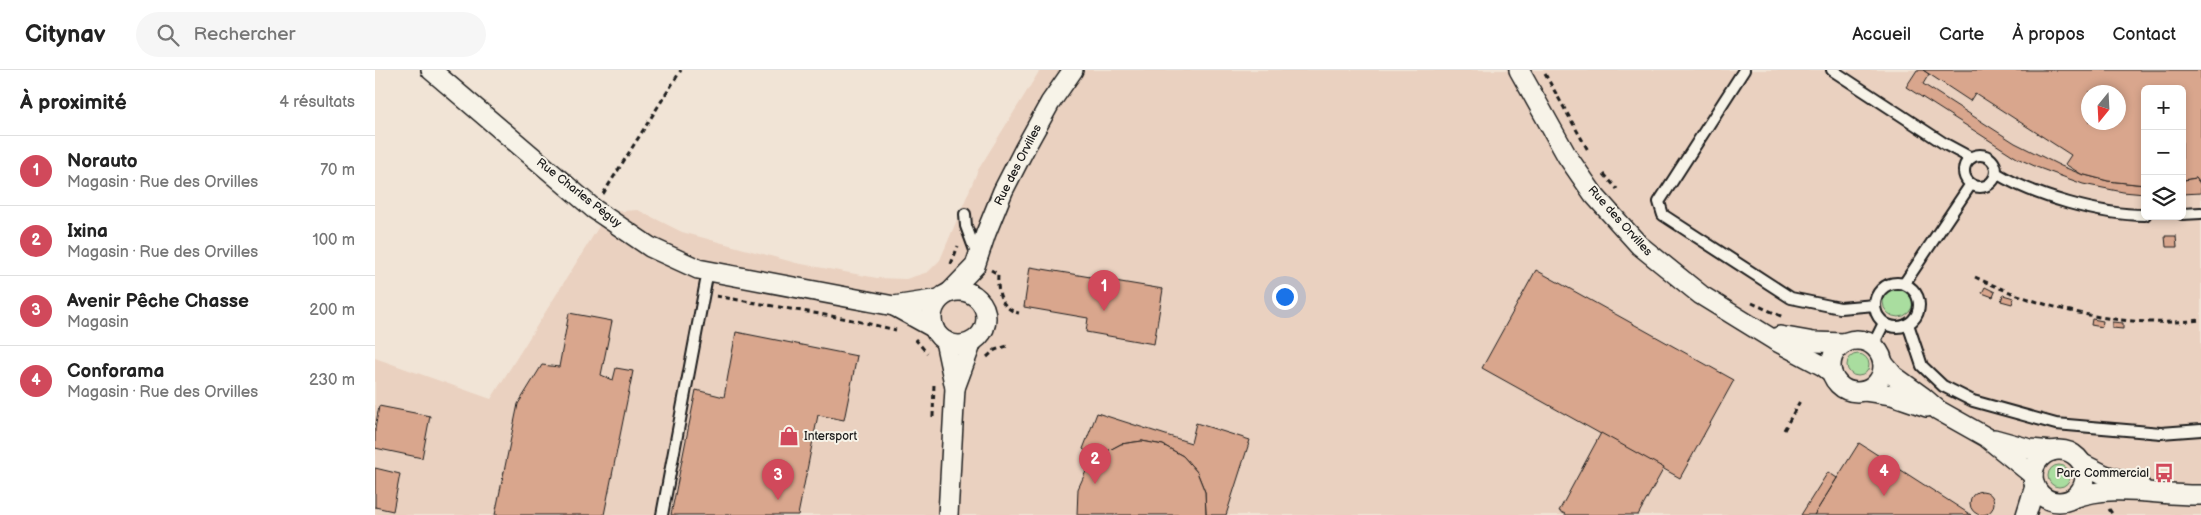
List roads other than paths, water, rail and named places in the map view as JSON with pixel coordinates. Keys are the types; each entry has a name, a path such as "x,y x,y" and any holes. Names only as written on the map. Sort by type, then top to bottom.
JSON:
{"street":[{"name":"Rue Charles Péguy","path":"431,70 594,209 650,247 684,263 709,271 895,306 940,334"},
{"name":"Rue des Orvilles","path":"945,296 980,264 1003,191 1050,103 1073,70"},
{"name":"Rue des Orvilles","path":"1519,70 1567,156 1594,195 1639,245 1693,290 1832,373"},
{"path":"948,515 955,388 972,342 978,337 986,323 982,303 980,264"},
{"path":"955,388 940,334 932,316 945,296 965,291 971,293 982,303"},
{"name":"Rue Charles Péguy","path":"895,306 945,296"},
{"name":"Rue des Orvilles","path":"1764,332 1803,340 1845,343"},
{"path":"940,334 958,344 972,342"},
{"path":"1865,391 1875,386 1880,379 1883,363 1881,355 1873,345 1863,340 1854,340 1845,343 1833,355 1832,373 1842,387 1850,391 1892,395 1938,410 1986,437 2034,480 2043,496 2055,502 2093,492 2154,492 2201,495"},
{"path":"1883,363 1894,376 1923,396 1938,410"},
{"path":"1986,437 2030,448 2066,451 2079,458 2083,464 2086,479 2084,486 2047,515"},
{"path":"2026,515 2034,480 2034,469 2041,458 2052,451"},
{"path":"2083,464 2105,475 2154,492"}],"lane":[{"path":"1744,70 1659,202 1663,215 1791,298 1840,308 1875,305"},
{"path":"1832,70 1945,144 1971,158"},
{"path":"1981,155 1991,158 1996,172 1991,182 1981,187 1971,184 1964,171 1967,161 1981,155"},
{"path":"1996,172 2017,186 2099,211 2141,215"},
{"path":"1904,284 1971,184"},
{"path":"2186,214 2201,213"},
{"path":"965,214 966,226 980,264"},
{"path":"662,515 709,271"},
{"path":"1890,284 1904,284 1915,292 1919,306 1917,313 1908,324 1896,327 1884,323 1879,318 1875,305 1879,292 1890,284"},
{"path":"1873,345 1884,323"},
{"path":"1908,324 1922,366 1943,386 1973,401 2057,424 2161,433 2201,430"}],"place":[{"name":"Norauto","path":"1104,311"},
{"name":"Intersport","path":"789,436"},
{"name":"Parc Commercial","path":"2164,473"},
{"name":"Ixina","path":"1095,484"},
{"name":"Conforama","path":"1884,496"},
{"name":"Avenir Pêche Chasse","path":"778,500"}]}
